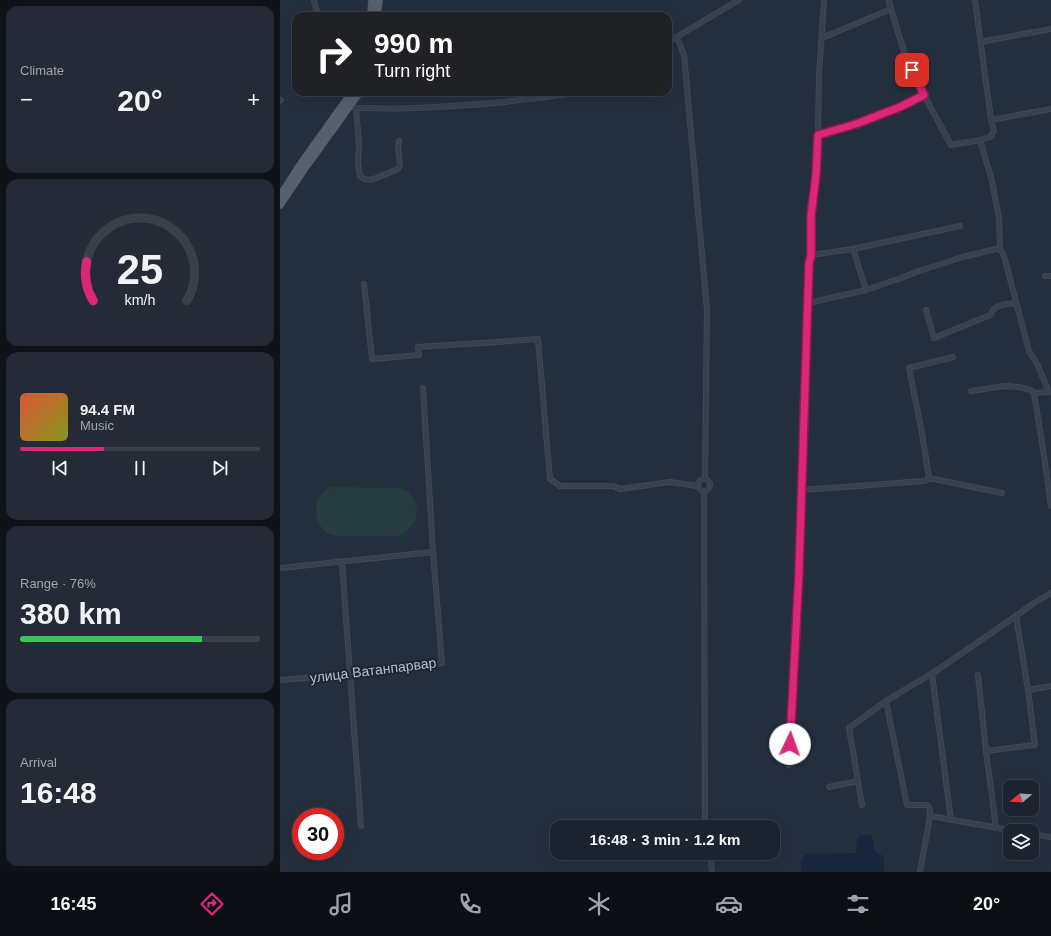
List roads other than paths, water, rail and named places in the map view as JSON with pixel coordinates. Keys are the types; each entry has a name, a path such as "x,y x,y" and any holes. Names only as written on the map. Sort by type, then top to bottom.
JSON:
{"main road":[{"path":"371,12 372,0"},
{"path":"378,12 379,0"},
{"path":"280,196 302,162 350,105 351,96"},
{"path":"280,206 303,171 357,96"}],"street":[{"path":"314,0 318,12"},
{"path":"672,40 739,0"},
{"path":"789,765 799,572 809,264 811,255 811,216 816,175 819,76 824,0"},
{"path":"889,0 906,58 951,145 990,137 994,131 991,120 975,0"},
{"path":"822,38 891,9"},
{"path":"980,42 1051,29"},
{"path":"677,37 684,55 707,310 705,479"},
{"path":"818,135 856,124 900,107 924,95"},
{"path":"399,140 398,148 400,165 398,169 370,180 362,178 359,175 359,144 350,105 413,108 487,104 554,96"},
{"path":"991,120 1051,109"},
{"path":"971,390 1005,386 1019,387 1031,390 1034,393 1050,392 1029,351 1004,256 1000,248 999,219 992,180 980,140"},
{"path":"811,255 853,249 960,226"},
{"path":"808,302 866,290 963,257 1000,248"},
{"path":"853,249 866,290"},
{"path":"1045,276 1051,276"},
{"path":"364,284 372,359 419,355 418,347 482,344 538,339 550,479 560,486 613,486 620,489 670,482 697,486 700,491 704,492"},
{"path":"926,310 934,338 990,315 998,306 1016,303"},
{"path":"929,478 922,433 908,368 953,357"},
{"path":"280,568 433,552 423,388"},
{"path":"1034,393 1051,506"},
{"path":"802,490 925,481 929,478 1002,493"},
{"path":"697,486 700,480 705,479"},
{"path":"704,492 710,487 709,481 705,479"},
{"path":"704,492 706,820"},
{"name":"улица Ватанпарвар","path":"280,680 350,674 442,663 433,552"},
{"path":"342,562 361,826"},
{"path":"862,805 848,728 886,701 932,674 1031,605 1051,593"},
{"path":"986,751 1035,745 1016,616"},
{"path":"932,674 952,820"},
{"path":"978,675 996,828"},
{"path":"1028,690 1051,686"},
{"path":"886,701 907,805 926,805 929,806 930,809 920,872"},
{"path":"829,786 858,781"},
{"path":"930,816 1003,829"},
{"path":"1039,835 1051,837"},
{"path":"711,860 712,872"}],"water":[{"path":"859,835 870,835 873,840 875,852 883,857 885,866 883,872 802,872 801,862 807,854 856,853"}]}
